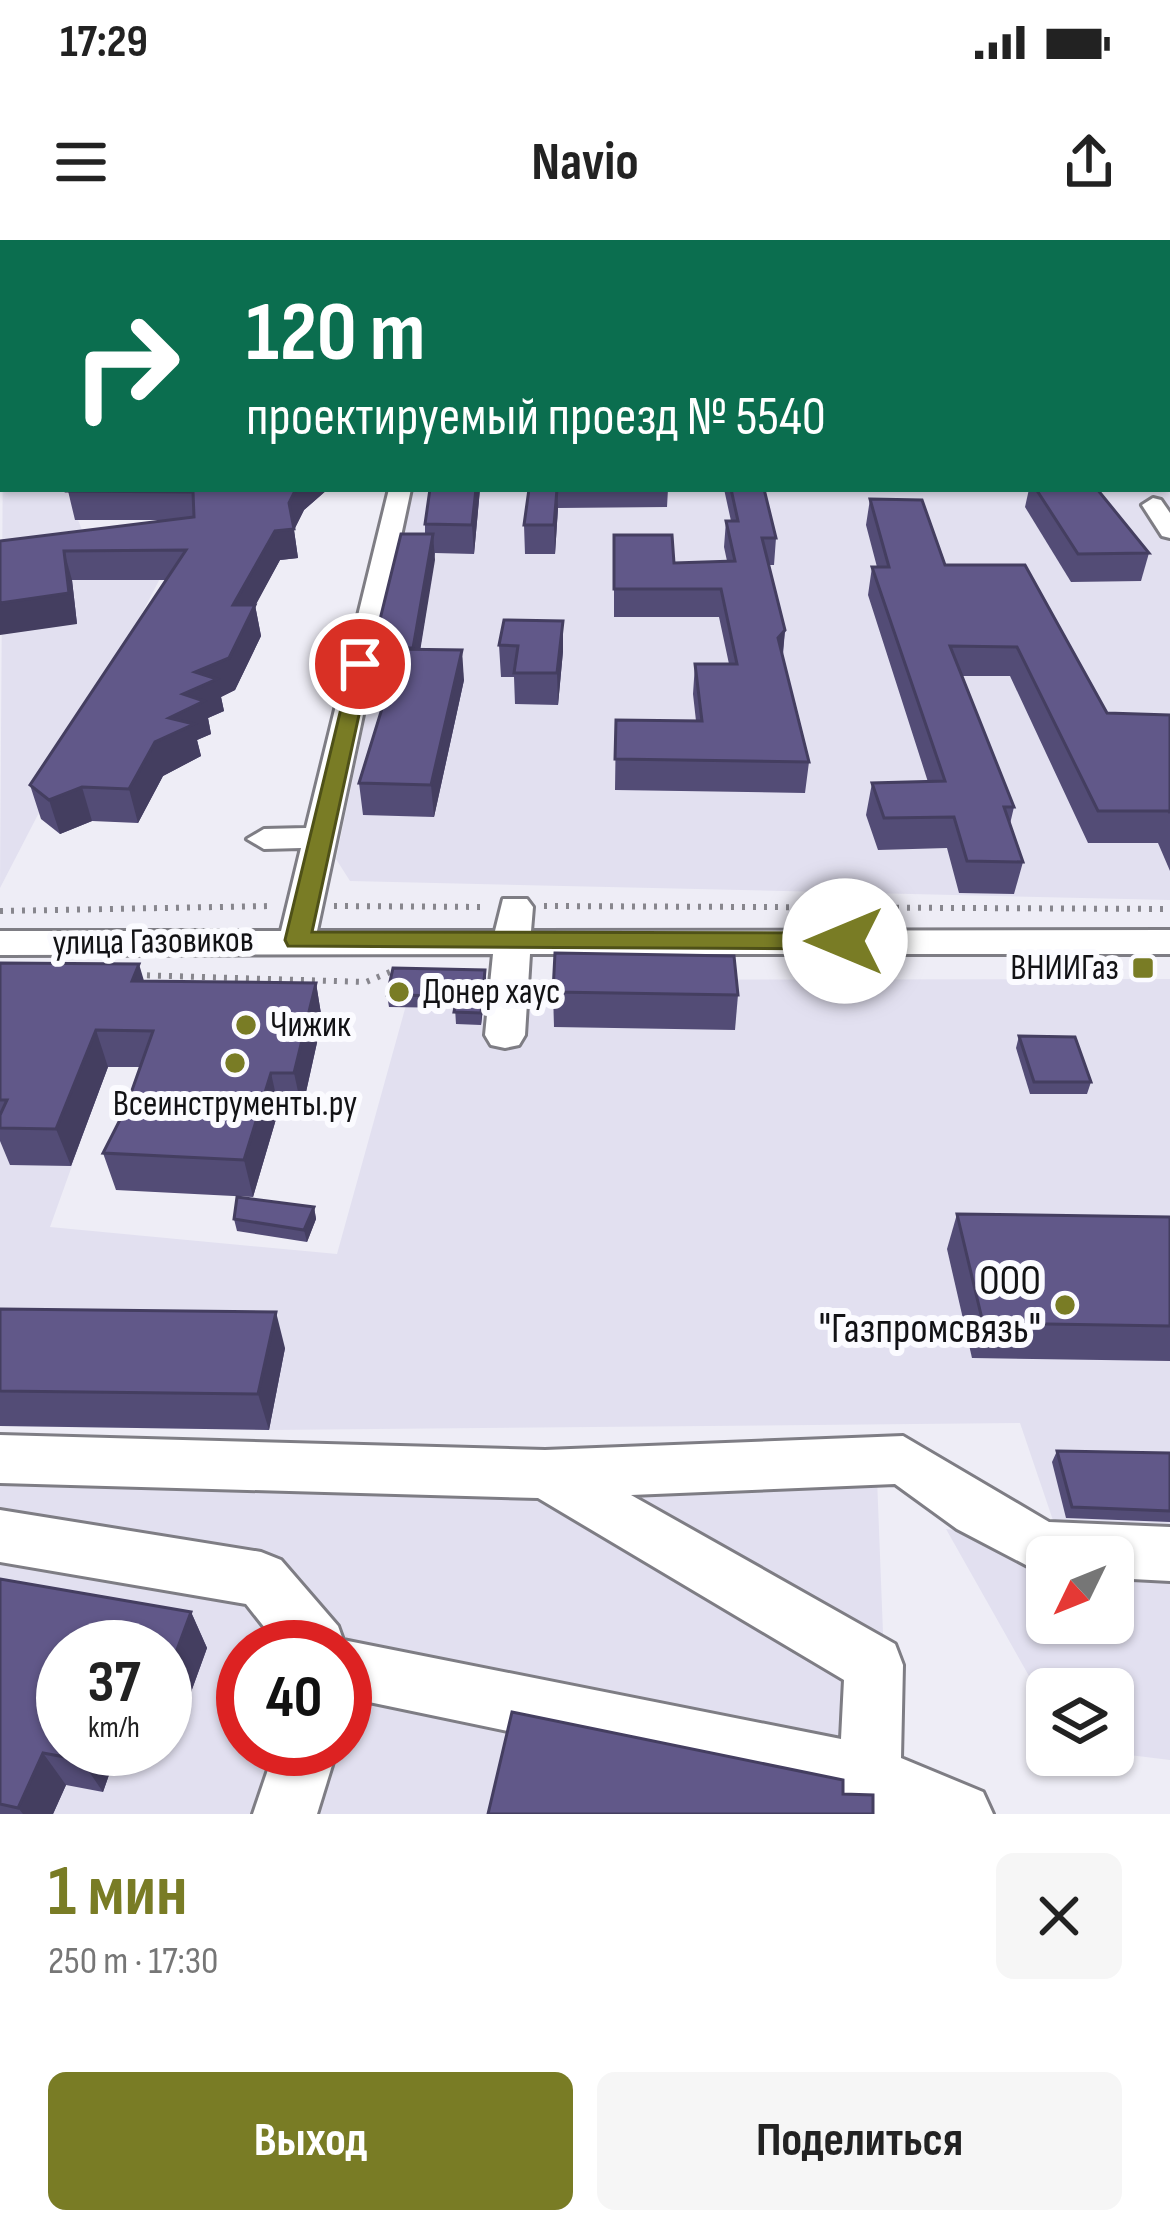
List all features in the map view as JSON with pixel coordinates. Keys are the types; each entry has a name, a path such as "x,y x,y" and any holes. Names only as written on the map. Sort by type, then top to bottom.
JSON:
{"street":[{"path":"301,923 399,492"},
{"path":"1153,505 1170,531"},
{"path":"264,839 321,838"},
{"name":"улица Газовиков","path":"0,943 301,923 514,924 1170,942"},
{"path":"505,1035 514,924"},
{"path":"0,1460 545,1474 903,1460 976,1511 1043,1548 1170,1554"},
{"path":"545,1474 874,1664 870,1795"},
{"path":"0,1536 261,1580 294,1620"},
{"path":"372,1675 962,1814"},
{"path":"285,1814 297,1776"}],"path":[{"path":"0,911 301,923 514,924 1170,909"}],"shaded area":[{"path":"3,492 67,492 87,543 184,532 0,888"},
{"path":"412,492 1170,492 1170,900 350,881 336,859"},
{"path":"1170,979 1170,1539 1058,1536 1020,1423 269,1430 0,1426 0,1084 101,1085 50,1227 337,1254 413,980"},
{"path":"876,1452 890,1814 0,1814 0,1457"},
{"path":"946,1529 1026,1537 1026,1644 1134,1644 1134,1541 1170,1542 1170,1760 1134,1756 1134,1668 1026,1671"}],"building":[{"path":"193,492 294,492 289,503 294,529 275,531 233,605 255,605 229,658 195,672 217,679 183,694 204,701 169,718 194,724 155,742 129,789 82,787 49,800 30,785 186,550 64,551 69,593 0,603 0,541 194,517"},
{"path":"430,492 476,492 472,525 425,524"},
{"path":"529,492 557,492 554,525 524,525"},
{"path":"732,492 765,492 776,538 762,538 785,630 778,638 809,762 615,759 616,720 702,721 695,664 737,664 721,589 614,589 614,535 672,535 674,563 735,561 726,521 738,521"},
{"path":"1038,492 1099,492 1149,553 1078,554"},
{"path":"870,499 922,500 945,565 1025,565 1107,713 1170,715 1170,813 1098,811 1017,647 950,646 1014,807 1004,807 1023,862 967,861 954,817 884,818 872,783 945,781 872,567 889,567"},
{"path":"401,534 433,534 413,648 373,648"},
{"path":"504,620 563,621 557,673 514,673 518,646 499,645"},
{"path":"390,649 462,650 431,785 359,783 393,673 383,673"},
{"path":"555,953 734,956 738,995 553,992"},
{"path":"0,963 139,964 132,981 316,983 294,1073 271,1073 244,1160 103,1153 125,1110 153,1031 96,1030 56,1129 0,1128 7,1100 0,1100"},
{"path":"393,968 485,970 481,1013 454,1012 457,996 387,995"},
{"path":"1019,1036 1075,1037 1091,1082 1034,1082"},
{"path":"237,1197 314,1207 304,1230 234,1219"},
{"name":"ООО \"Газпромсвязь\"","path":"957,1214 1170,1217 1170,1326 983,1323"},
{"path":"0,1309 276,1312 258,1394 0,1391"},
{"path":"1057,1451 1170,1453 1170,1511 1072,1507"},
{"path":"0,1579 191,1612 188,1620 36,1620 36,1768 18,1808 0,1804"},
{"path":"512,1712 843,1780 843,1794 873,1795 873,1814 488,1814"}],"place":[{"name":"ВНИИГаз","path":"1143,968"},
{"name":"Донер хаус","path":"399,992"},
{"name":"Чижик","path":"246,1025"},
{"name":"Всеинструменты.ру","path":"235,1063"},
{"name":"ООО \"Газпромсвязь\"","path":"1065,1305"}],"route":[{"path":"360,664 297,940 845,941"}]}
